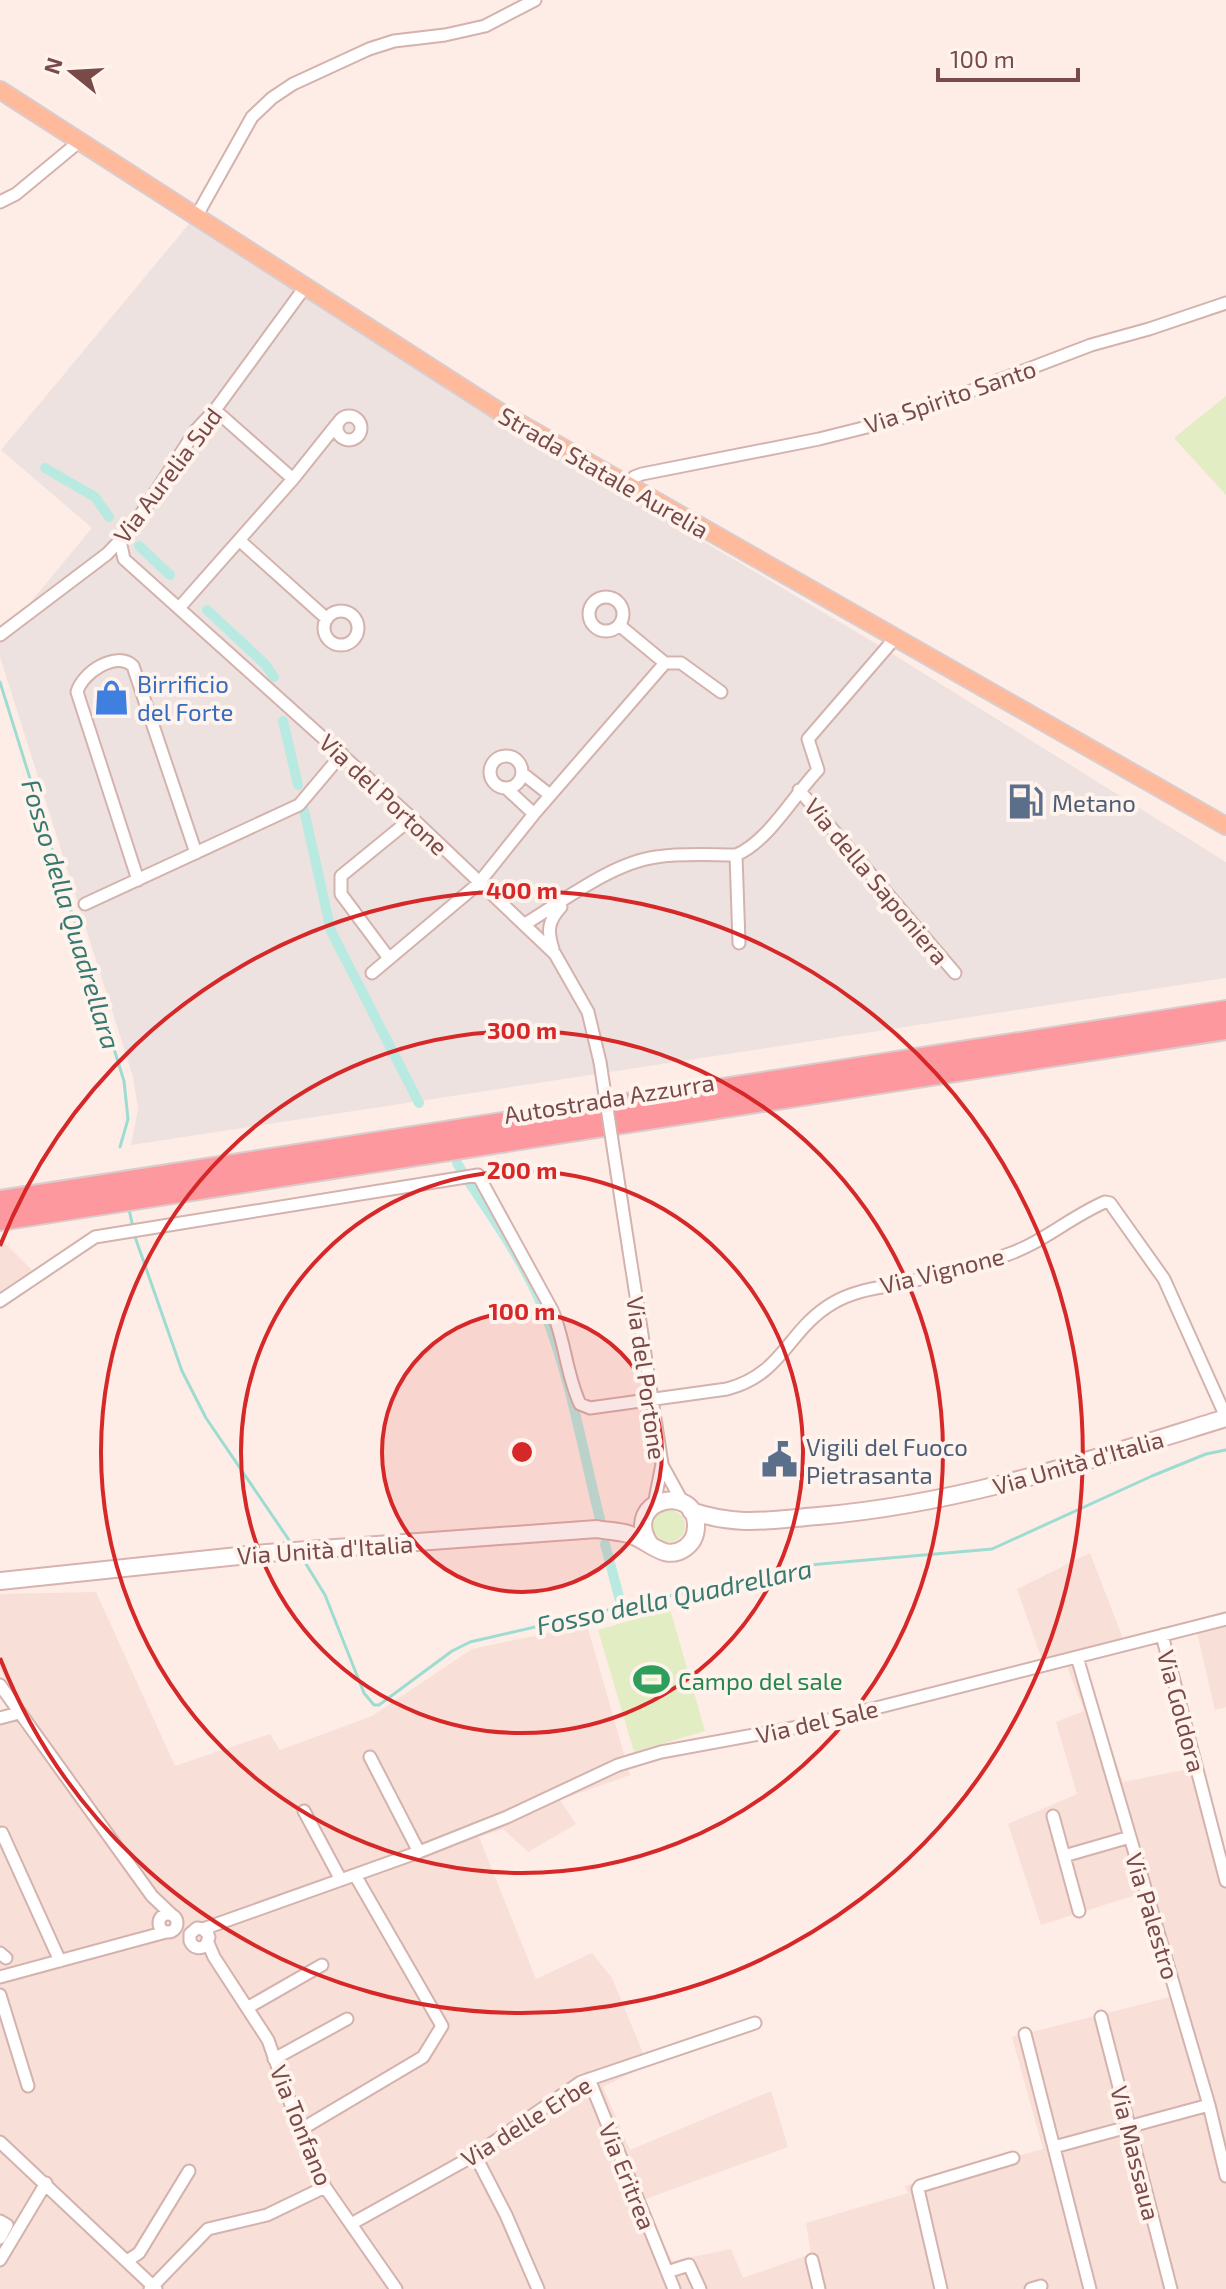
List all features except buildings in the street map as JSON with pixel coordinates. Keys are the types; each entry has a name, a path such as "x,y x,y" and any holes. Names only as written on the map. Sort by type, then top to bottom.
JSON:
{"highway":[{"name":"Autostrada Azzurra","path":"0,1201 1226,1011"},
{"name":"Autostrada Azzurra","path":"0,1220 1226,1029"}],"main road":[{"name":"Strada Statale Aurelia","path":"0,90 500,412 1226,826"},
{"name":"Via Unità d'Italia","path":"687,1507 740,1523 884,1509 1037,1477 1226,1417"},
{"path":"597,1529 624,1522 671,1500 687,1507 696,1526 692,1541"},
{"path":"652,1507 643,1526 649,1543 657,1550 668,1553 684,1549 692,1541 740,1523"},
{"name":"Via Unità d'Italia","path":"0,1581 267,1553 597,1529 629,1534 649,1543"}],"street":[{"path":"196,217 252,117 293,84 369,49 394,41 485,26 535,0"},
{"path":"0,202 16,194 80,141"},
{"name":"Via Aurelia Sud","path":"0,635 120,541 132,528 196,430 215,410 305,287"},
{"name":"Via Spirito Santo","path":"628,487 634,477 642,474 819,439 895,420 1091,345 1226,303"},
{"path":"215,410 293,479"},
{"path":"179,608 293,479 337,424"},
{"path":"239,540 327,619"},
{"name":"Via del Portone","path":"120,541 124,559 412,818 555,954 588,1012 600,1062 662,1464 652,1507"},
{"path":"619,625 665,663 681,663 721,692"},
{"name":"Via della Saponiera","path":"736,855 747,850 764,834 818,770 808,739 896,637"},
{"path":"138,880 77,692 81,683 107,661 118,658 127,660 133,666 196,853"},
{"path":"372,973 478,884 550,795 665,663"},
{"path":"85,904 299,805 342,754"},
{"path":"506,788 515,785 522,773 520,762 505,755 495,760 490,769 492,780 506,788 534,814"},
{"path":"522,773 550,795"},
{"name":"Via della Saponiera","path":"799,790 955,973"},
{"path":"388,957 341,894 341,876 412,818"},
{"path":"525,924 632,863 656,856 736,855 739,943"},
{"path":"555,954 548,934 551,917 573,895"},
{"path":"0,1301 95,1237 478,1175 552,1310 580,1404 590,1408 651,1399"},
{"name":"Via Vignone","path":"651,1399 746,1384 772,1367 798,1332 834,1302 859,1290 943,1274 1011,1254 1105,1202 1110,1203 1164,1279 1226,1417"},
{"path":"662,1464 687,1507"},
{"name":"Via del Sale","path":"201,1938 222,1922 419,1852 507,1817 618,1765 661,1752 809,1725 1226,1619"},
{"name":"Via Goldora","path":"1162,1635 1226,1881"},
{"name":"Via Palestro","path":"1077,1657 1209,2105 1226,2176"},
{"path":"0,1685 152,1896 168,1923 201,1938"},
{"path":"0,1718 19,1713"},
{"path":"370,1757 419,1852"},
{"path":"304,1811 341,1880"},
{"path":"1053,1816 1079,1911"},
{"path":"2,1833 60,1961"},
{"path":"1064,1856 1130,1837"},
{"path":"300,2130 423,2057 442,2026 355,1875"},
{"path":"0,1977 148,1938 168,1923"},
{"name":"Via Tonfano","path":"201,1938 268,2040 300,2130 325,2187 396,2289"},
{"path":"247,2008 322,1965"},
{"path":"0,1995 28,2086"},
{"name":"Via Massaua","path":"1101,2017 1171,2289"},
{"path":"274,2059 347,2019"},
{"name":"Via delle Erbe","path":"351,2224 475,2155 589,2079 755,2023"},
{"path":"1025,2034 1090,2289"},
{"name":"Via Eritrea","path":"589,2079 674,2289"},
{"path":"1054,2147 1209,2105"},
{"path":"0,2142 153,2288 208,2229 267,2215 325,2187"},
{"path":"475,2155 506,2215 538,2289"},
{"path":"941,2289 918,2189 1013,2158"},
{"path":"127,2261 139,2253 189,2171"},
{"path":"0,2260 46,2183"},
{"path":"0,2221 7,2225 0,2238"},
{"path":"812,2260 819,2289"},
{"path":"667,2272 689,2265 700,2289"}],"shaded area":[{"path":"189,224 517,431 875,643 1226,862 1226,978 131,1145 138,1109 133,1077 0,657 0,639 92,528 1,450"},
{"path":"5,1243 43,1281 0,1310 0,1245"},
{"path":"1090,1553 1127,1649 1081,1662 1123,1782 1198,1767 1226,1862 1226,2289 0,2289 0,1710 23,1703 0,1670 0,1594 96,1592 175,1766 270,1734 280,1750 372,1716 472,1649 587,1625 630,1775 560,1800 576,1824 528,1852 503,1829 479,1837 536,1979 592,1953 612,1978 648,2065 603,2087 630,2150 771,2091 788,2147 643,2200 672,2261 731,2249 743,2278 811,2254 806,2223 908,2193 905,2186 1043,2149 1012,2037 1170,1997 1139,1894 1041,1925 1008,1824 1077,1794 1056,1722 1084,1711 1067,1666 1046,1671 1017,1589"},
{"path":"1226,1611 1226,1707 1215,1710 1194,1620"}],"green space":[{"path":"1226,396 1226,495 1174,438"},
{"path":"669,1510 681,1514 685,1526 681,1538 669,1542 657,1538 653,1526 657,1514"},
{"name":"Campo del sale","path":"670,1609 705,1731 634,1752 598,1630"}],"waterway":[{"path":"45,468 95,497 109,517"},
{"path":"139,546 170,575"},
{"path":"207,610 265,664 274,677"},
{"name":"Fosso della Quadrellara","path":"0,682 124,1081 128,1119 120,1147"},
{"path":"283,721 298,785"},
{"path":"304,810 331,931 419,1103"},
{"path":"457,1163 463,1173"},
{"path":"469,1182 521,1264 546,1316 570,1391 600,1519"},
{"name":"Fosso della Quadrellara","path":"129,1209 132,1223"},
{"name":"Fosso della Quadrellara","path":"134,1234 182,1371 206,1418 289,1540"},
{"name":"Fosso della Quadrellara","path":"306,1564 325,1595 364,1693 374,1705 379,1705 452,1651 470,1642 798,1566 992,1549 1152,1476 1206,1454 1226,1450"},
{"path":"605,1544 622,1608"}],"place":[{"name":"Birrificio del Forte","path":"111,697"},
{"name":"Metano","path":"1026,802"},
{"name":"Vigili del Fuoco Pietrasanta","path":"780,1460"},
{"name":"Campo del sale","path":"652,1680"}]}
